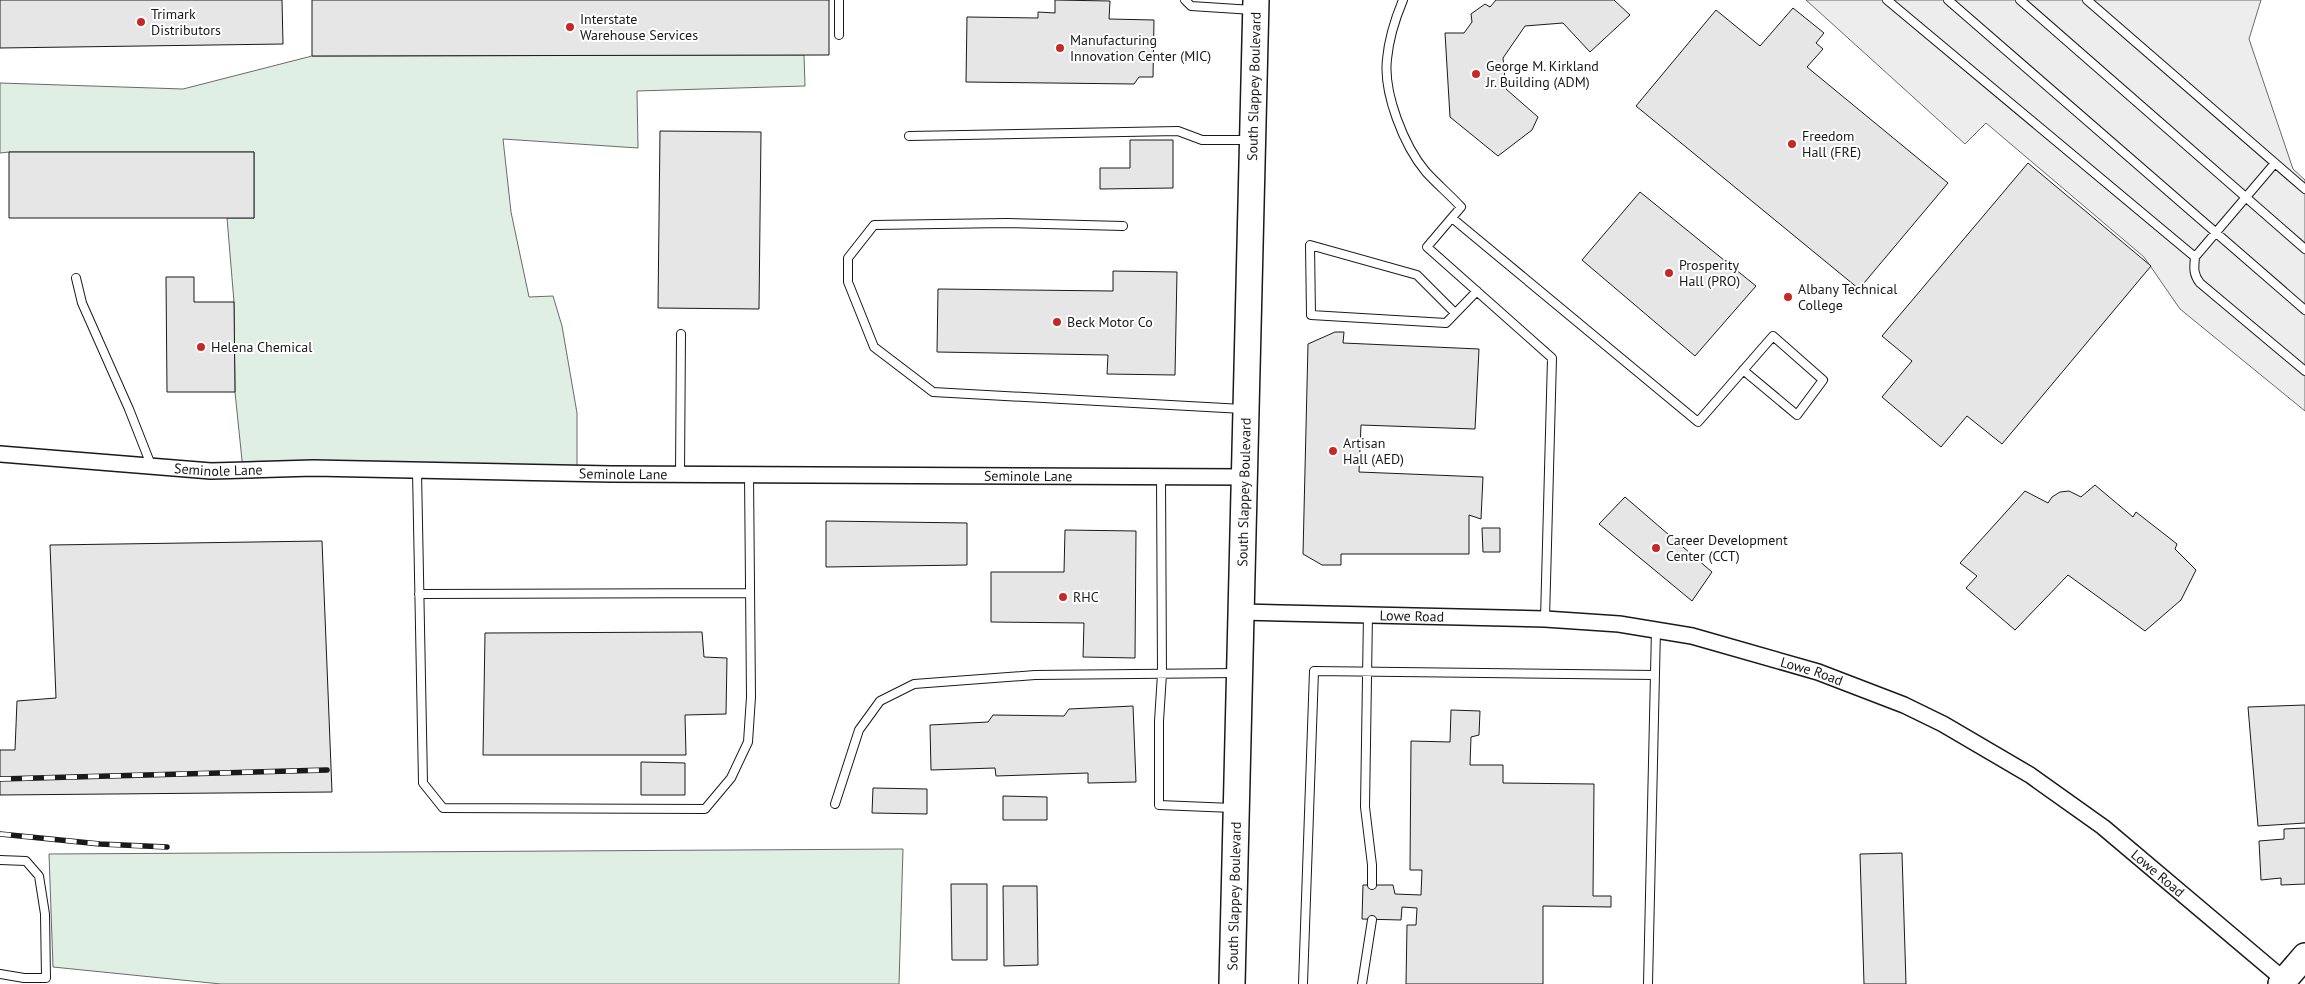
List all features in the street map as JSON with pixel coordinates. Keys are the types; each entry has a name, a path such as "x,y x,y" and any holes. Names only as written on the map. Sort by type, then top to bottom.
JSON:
{"main road":[{"name":"South Slappey Boulevard","path":"1232,984 1240,612 1246,477 1256,5"},
{"path":"2285,982 2305,956"}],"street":[{"name":"Seminole Lane","path":"0,454 211,471 312,468 680,474 1246,477"},
{"name":"Lowe Road","path":"1240,612 1582,620 1656,629 1728,645 1818,672 1904,705 1987,748 2030,775 2103,827 2285,982"}],"lane":[{"path":"839,0 839,35"},
{"path":"1185,0 1191,6 1256,5"},
{"path":"1403,0 1392,26 1386,60 1396,115 1407,143 1426,171 1462,206 1427,247 1552,358 1544,619"},
{"path":"1887,0 2196,257"},
{"path":"1948,0 2305,310"},
{"path":"2020,0 2305,249"},
{"path":"2087,0 2305,189"},
{"path":"909,136 1178,131 1202,140 1253,140"},
{"path":"2275,163 2196,257 2195,277 2305,371"},
{"path":"1452,218 1698,422 1743,370 1773,336 1823,380 1797,415 1743,370"},
{"path":"1123,226 1006,223 874,225 848,258 848,282 874,347 933,392 1247,409"},
{"path":"1455,313 1417,275 1310,245 1311,315 1446,323 1477,291"},
{"path":"76,278 82,303 129,409 151,465"},
{"path":"680,474 681,334"},
{"path":"417,471 423,783 443,808 705,809 731,778 748,742 751,697 749,474"},
{"path":"1161,476 1162,674 1159,721 1159,805 1236,808"},
{"path":"419,594 750,593"},
{"path":"1368,614 1365,807 1372,865 1372,885"},
{"path":"1648,984 1656,629"},
{"path":"1303,984 1314,670 1655,674"},
{"path":"835,804 859,730 880,701 914,684 1036,675 1239,672"},
{"path":"0,860 26,861 39,876 45,914 46,978 24,978 0,974"},
{"path":"1362,984 1372,920"}],"green space":[{"path":"804,55 805,86 637,91 638,148 503,139 511,212 529,297 553,296 562,326 577,413 577,473 243,470 235,392 234,302 227,218 254,218 254,152 0,153 0,83 183,89 312,56"},
{"path":"903,849 899,984 221,984 53,967 49,854"}],"shaded area":[{"path":"1806,0 2261,0 2249,39 2293,169 2305,180 2305,411 2180,309 2144,257 1986,123 1965,144"}],"building":[{"name":"Trimark Distributors","path":"0,0 282,0 283,44 0,48"},
{"name":"Interstate Warehouse Services","path":"312,0 829,0 829,55 312,56"},
{"name":"Manufacturing Innovation Center (MIC)","path":"1055,0 1110,1 1109,19 1154,20 1153,77 1139,77 1134,84 966,82 967,17 1038,18 1038,12 1055,13"},
{"name":"George M. Kirkland Jr. Building (ADM)","path":"1496,0 1614,0 1630,15 1590,52 1563,23 1525,26 1503,58 1506,89 1538,117 1532,130 1498,156 1450,117 1445,33 1464,33 1472,22 1471,14 1485,4 1490,7"},
{"name":"Freedom Hall (FRE)","path":"1793,8 1824,33 1816,43 1823,49 1807,67 1948,183 1859,289 1636,106 1716,10 1760,46"},
{"path":"660,131 761,132 759,309 658,308"},
{"path":"1130,140 1173,140 1173,188 1100,189 1100,168 1130,168"},
{"path":"9,152 254,152 254,218 9,218"},
{"path":"2028,163 2151,266 2002,444 1967,416 1941,447 1882,397 1912,361 1882,336"},
{"name":"Prosperity Hall (PRO)","path":"1640,192 1756,286 1695,356 1582,260"},
{"name":"Beck Motor Co","path":"1113,271 1177,272 1175,375 1107,374 1108,355 937,352 938,289 1113,291"},
{"name":"Helena Chemical","path":"166,277 194,277 194,302 234,302 235,392 167,392"},
{"name":"Artisan Hall (AED)","path":"1335,332 1344,332 1343,343 1479,349 1475,429 1361,425 1359,472 1483,477 1481,519 1469,515 1469,554 1341,554 1341,565 1322,565 1303,554 1308,344"},
{"path":"2095,485 2133,517 2136,512 2177,544 2175,549 2196,570 2181,600 2145,631 2068,575 2015,630 1966,588 1977,576 1960,563 2025,491 2048,503 2052,497 2060,492 2069,491 2081,497"},
{"name":"Career Development Center (CCT)","path":"1625,497 1712,572 1692,601 1599,524"},
{"path":"826,521 967,523 967,565 826,567"},
{"path":"1482,528 1500,528 1500,552 1483,552"},
{"name":"RHC","path":"1065,530 1136,531 1135,658 1083,657 1084,623 991,622 991,572 1064,572"},
{"path":"322,541 332,792 0,795 0,750 15,750 17,701 56,698 50,545"},
{"path":"702,632 704,657 727,658 726,714 685,715 686,755 483,755 485,633"},
{"path":"2305,705 2305,823 2258,826 2248,707"},
{"path":"1133,706 1136,782 1088,783 1088,773 996,776 995,768 931,770 930,725 988,722 993,715 1064,716 1069,709"},
{"path":"1451,710 1480,711 1479,735 1471,737 1470,765 1503,765 1503,783 1594,784 1593,896 1611,896 1611,907 1543,906 1543,984 1406,984 1407,925 1416,925 1417,908 1402,907 1401,920 1362,919 1363,885 1393,885 1395,894 1421,895 1422,870 1410,870 1411,741 1450,742"},
{"path":"641,762 685,763 685,795 641,795"},
{"path":"873,788 927,789 927,814 872,813"},
{"path":"1003,796 1047,797 1047,820 1003,820"},
{"path":"2305,828 2305,884 2281,885 2281,878 2261,880 2259,841 2284,839 2284,829"},
{"path":"1902,853 1906,984 1864,984 1860,854"},
{"path":"951,884 987,884 987,960 952,960"},
{"path":"1003,886 1037,886 1038,965 1004,966"}],"railway":[{"path":"0,779 327,770"},
{"path":"0,834 100,844 167,847"}],"place":[{"name":"Trimark Distributors","path":"141,22"},
{"name":"Interstate Warehouse Services","path":"570,27"},
{"name":"Manufacturing Innovation Center (MIC)","path":"1060,48"},
{"name":"George M. Kirkland Jr. Building (ADM)","path":"1476,74"},
{"name":"Freedom Hall (FRE)","path":"1792,144"},
{"name":"Prosperity Hall (PRO)","path":"1669,273"},
{"name":"Albany Technical College","path":"1788,297"},
{"name":"Beck Motor Co","path":"1057,322"},
{"name":"Helena Chemical","path":"201,347"},
{"name":"Artisan Hall (AED)","path":"1333,451"},
{"name":"Career Development Center (CCT)","path":"1656,548"},
{"name":"RHC","path":"1063,597"}]}
